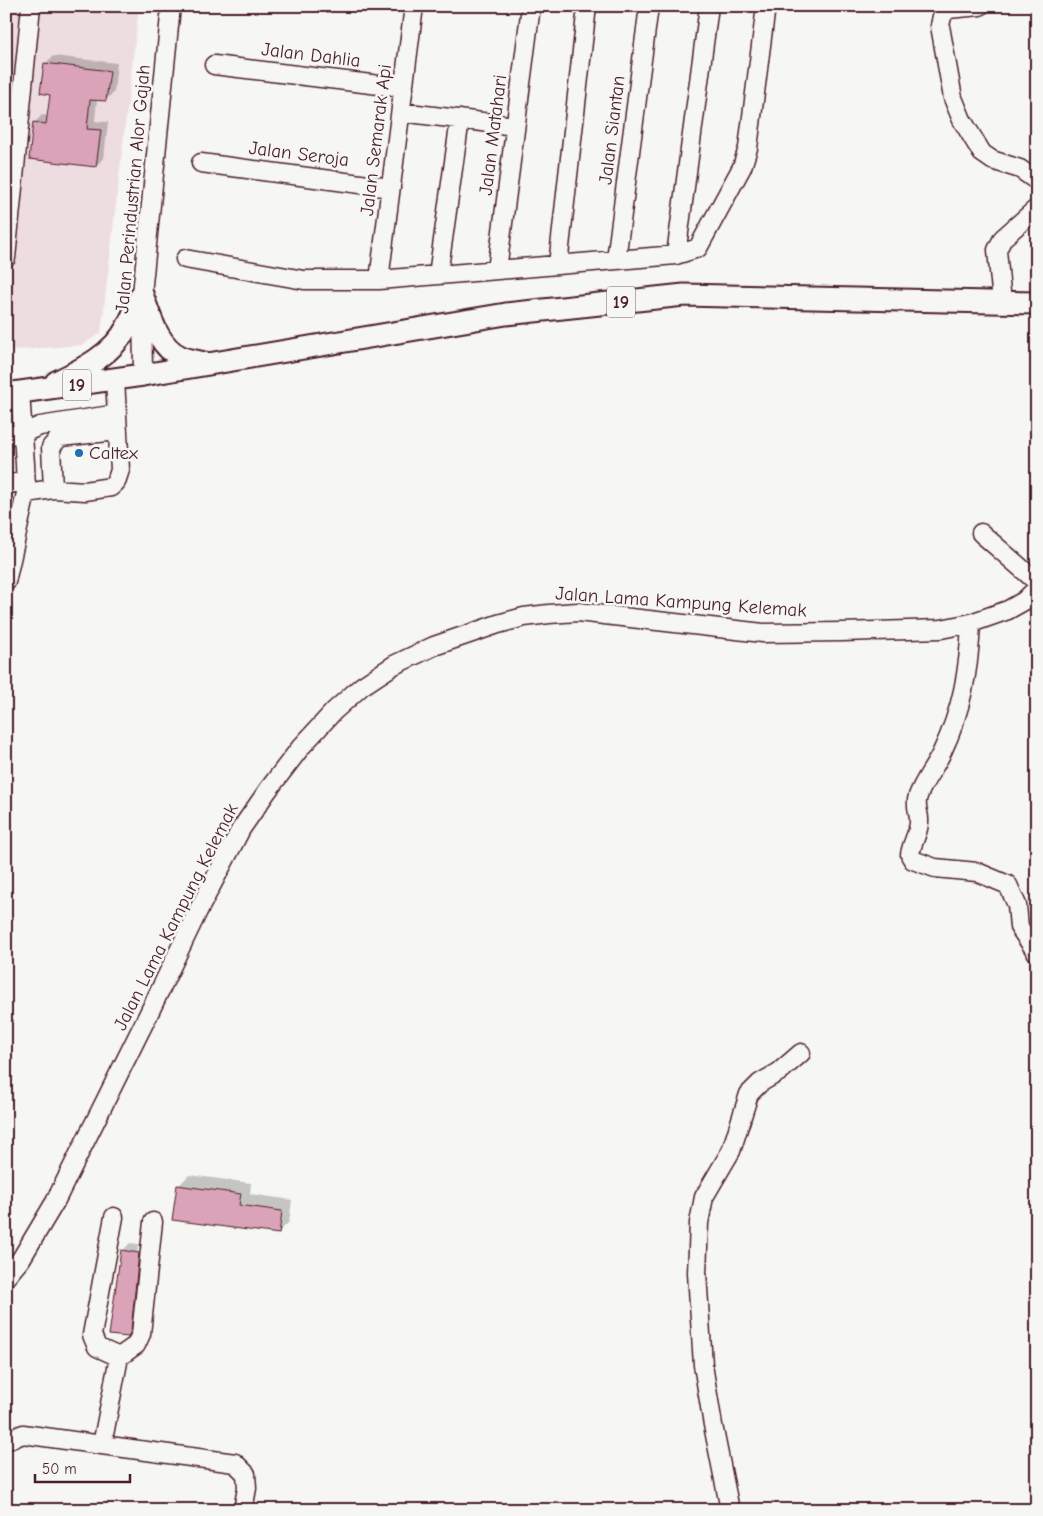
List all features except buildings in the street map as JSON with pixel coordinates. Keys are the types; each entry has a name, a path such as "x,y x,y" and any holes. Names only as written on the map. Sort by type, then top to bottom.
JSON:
{"main road":[{"path":"142,294 152,322 166,346 179,357 211,364"},
{"path":"22,392 66,377 104,354 126,328 142,294"},
{"name":"19","path":"22,392 143,375 506,314 684,295 1037,303"}],"street":[{"path":"6,258 31,6"},
{"name":"Jalan Perindustrian Alor Gajah","path":"143,375 142,294 171,6"},
{"name":"Jalan Semarak Api","path":"379,280 414,6"},
{"name":"Jalan Matahari","path":"497,270 531,6"},
{"path":"558,265 587,6"},
{"name":"Jalan Siantan","path":"616,260 649,6"},
{"path":"676,255 708,6"},
{"path":"185,259 304,280 379,280 676,255 698,248 742,167 748,148 766,6"},
{"path":"980,6 948,9 942,16 940,26 953,98 962,120 982,153 992,160 1020,169 1037,181"},
{"name":"Jalan Dahlia","path":"214,65 404,88"},
{"path":"401,112 516,126"},
{"path":"438,275 460,119"},
{"name":"Jalan Seroja","path":"202,163 391,188"},
{"path":"1002,302 997,250 1003,238 1037,208"},
{"path":"6,484 53,490 85,491 110,487 116,482 120,470 115,379"},
{"path":"6,582 10,544 26,487 15,434 22,392"},
{"path":"15,434 40,426 118,423"},
{"path":"53,490 51,448 60,437 118,423"},
{"path":"981,533 1037,582"},
{"name":"Jalan Lama Kampung Kelemak","path":"6,1277 21,1259 55,1202 241,829 301,747 334,711 362,686 394,665 434,646 524,617 578,612 763,633 940,629 971,623 1008,610 1024,601 1037,588"},
{"path":"971,623 969,662 959,710 939,759 918,796 916,808 920,820 910,855 913,860 935,868 977,872 1008,885 1017,904 1019,927 1037,954"},
{"path":"730,1510 703,1365 697,1273 699,1223 704,1197 731,1151 748,1094 760,1083 779,1072 801,1053"},
{"path":"114,1217 92,1335 97,1347 119,1357"},
{"path":"102,1445 119,1357 136,1345 141,1334 153,1222"},
{"path":"6,1441 23,1434 235,1463 246,1474 247,1488 243,1510"}],"shaded area":[{"path":"6,6 139,6 101,333 82,345 6,351"}],"place":[{"name":"Caltex","path":"79,453"}]}
